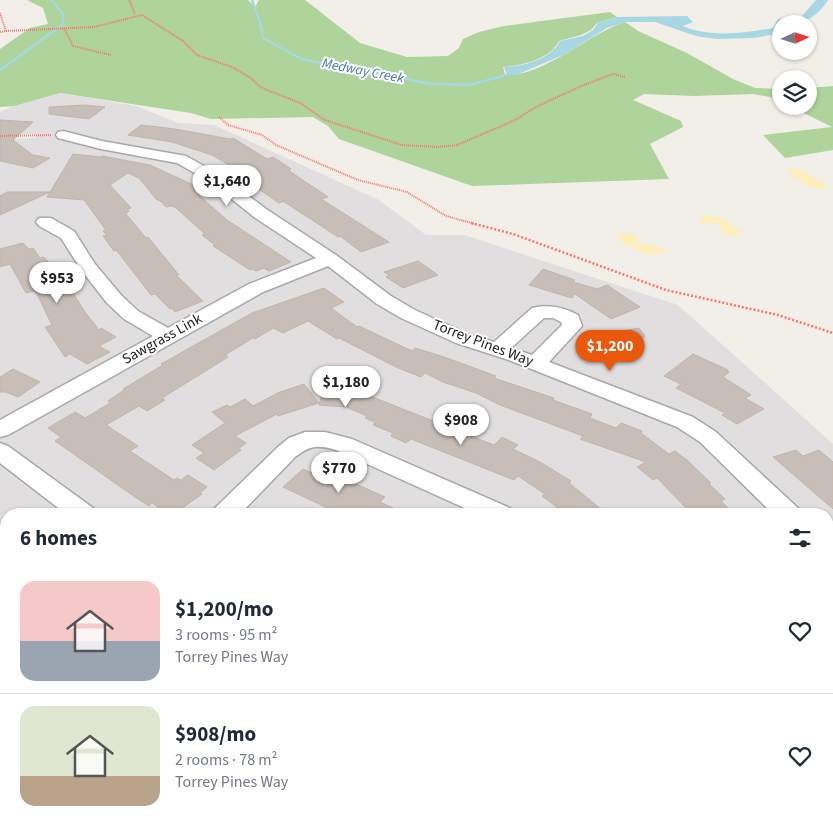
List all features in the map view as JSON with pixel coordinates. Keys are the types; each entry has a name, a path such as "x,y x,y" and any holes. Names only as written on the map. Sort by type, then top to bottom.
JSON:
{"street":[{"name":"Torrey Pines Way","path":"63,135 100,145 181,158 218,180 260,213 330,259 384,300 408,314 462,339 536,364 685,422 708,437 783,508"},
{"path":"45,222 68,235 88,267 114,299 131,315 167,336"},
{"name":"Sawgrass Link","path":"0,430 256,288 330,259"},
{"path":"496,350 539,312 557,312 570,319 572,326 536,364"},
{"path":"230,508 290,449 304,440 326,439 344,444 488,508"},
{"path":"0,451 76,508"}],"path":[{"path":"130,0 135,14"},
{"path":"0,13 6,31"},
{"path":"0,32 106,26 135,14 148,17 162,30 183,41 197,55 232,67 251,78 260,87 300,103 325,120 402,145 438,147 457,144 513,121 538,106 581,86 613,74 625,77"},
{"path":"64,28 73,46 111,55"},
{"path":"219,117 228,125 262,136 276,145 358,180 407,192 446,216 513,234 666,290 778,315 833,333"},
{"path":"0,136 63,135"}],"shaded area":[{"path":"60,93 136,106 178,123 214,125 379,200 426,235 464,235 678,305 833,444 833,508 0,508 0,140 35,138 37,134 0,134 0,112"}],"green space":[{"path":"27,0 248,0 255,7 259,0 305,0 360,43 407,57 448,56 459,48 463,39 479,32 504,26 610,12 617,17 597,23 591,30 581,35 559,41 549,53 542,57 519,65 503,67 505,75 520,74 536,69 596,35 625,22 638,31 687,53 733,79 755,88 772,89 772,98 753,94 694,96 644,94 633,100 681,121 683,127 650,144 669,179 472,186 339,139 328,126 313,117 211,119 191,113 60,93 14,106 0,107 0,49 30,28 48,24 43,8"},
{"path":"833,86 833,150 785,158 763,135 832,127 808,115 817,115 817,87"}],"sand":[{"path":"789,169 804,172 825,184 826,187 816,188 803,184 800,182 803,180 793,177 795,175 789,172"},
{"path":"705,215 722,218 722,221 730,222 730,225 742,230 742,232 732,235 724,234 718,223 702,223 700,218"},
{"path":"622,233 634,234 638,238 635,242 659,247 665,251 661,254 654,252 655,255 646,254 620,241 619,236"}],"water":[{"path":"816,0 828,0 814,15 803,15"},
{"path":"687,16 693,22 683,26 693,30 716,33 772,28 772,35 754,38 717,39 696,36 655,22 625,22 607,28 563,55 516,75 507,75 504,67 536,61 556,48 560,41 583,36 593,30 598,23 617,17"}],"building":[{"path":"85,105 105,107 89,119 49,114 49,107"},
{"path":"0,120 33,122 13,140 33,155 50,158 33,168 0,161"},
{"path":"141,125 233,138 267,159 273,157 291,169 288,170 328,197 321,199 389,242 361,252 340,236 338,237 283,201 279,203 244,179 248,176 212,155 172,142 128,135"},
{"path":"73,154 102,156 150,165 202,189 194,191 227,220 291,262 269,271 264,268 256,271 250,270 213,246 215,245 202,235 205,234 176,208 172,206 166,207 157,200 139,178 128,173 110,185 131,208 127,209 129,211 126,214 146,238 148,237 179,275 176,275 203,301 175,312 155,294 151,295 116,250 114,251 103,236 107,235 103,231 106,230 84,200 47,197"},
{"path":"7,192 50,192 0,215 0,196"},
{"path":"23,243 29,249 33,248 40,258 44,257 50,264 54,263 85,312 99,330 101,328 116,337 99,346 110,352 87,364 70,354 65,357 45,327 52,325 37,294 34,291 26,293 10,264 0,267 0,249"},
{"path":"418,261 438,275 403,288 386,277 389,275 384,272"},
{"path":"543,269 575,280 573,282 597,289 607,285 640,307 611,319 575,294 572,298 529,285"},
{"path":"324,288 344,302 331,308 357,327 359,326 412,351 415,348 444,357 496,376 494,378 554,398 553,400 592,414 590,418 616,428 621,423 642,431 641,433 669,454 675,451 688,461 725,499 721,501 728,508 686,508 657,478 653,480 637,467 646,462 580,439 583,436 500,405 476,393 443,382 425,373 421,377 396,367 339,338 337,339 308,321 283,333 273,328 255,339 253,338 225,355 228,357 162,398 165,400 147,411 139,406 106,425 138,446 130,451 174,480 177,478 181,480 188,475 207,487 200,493 202,494 182,508 159,508 152,503 149,506 55,441 61,437 48,428 75,412 85,418 110,403 108,401 123,389 163,365 161,364 252,313"},
{"path":"639,328 645,336 636,347 632,346 629,350 613,345 617,341 614,340 622,331"},
{"path":"693,354 728,370 729,372 723,377 751,395 745,398 764,409 737,424 722,415 725,413 676,388 681,384 664,376"},
{"path":"13,369 40,382 18,397 6,392 0,392 0,377"},
{"path":"326,381 354,382 353,385 367,386 365,394 494,445 502,437 518,445 513,449 540,462 571,481 569,483 600,508 558,508 542,496 545,494 518,476 514,480 411,439 406,443 391,436 393,433 373,425 375,422 365,418 367,416 346,407 319,405"},
{"path":"304,384 319,403 278,416 277,414 235,436 246,443 238,449 241,450 214,470 196,458 204,453 192,445 225,423 212,412 227,405 230,407 245,399 253,406 280,392"},
{"path":"796,450 803,456 819,450 833,462 833,508 832,508 773,457"},
{"path":"303,469 321,477 327,471 385,497 380,502 393,508 327,508 283,487"}],"waterway":[{"path":"0,70 62,25 64,15 51,0"},
{"name":"Medway Creek","path":"252,0 260,22 263,38 301,59 432,84 469,85 507,75"}]}
